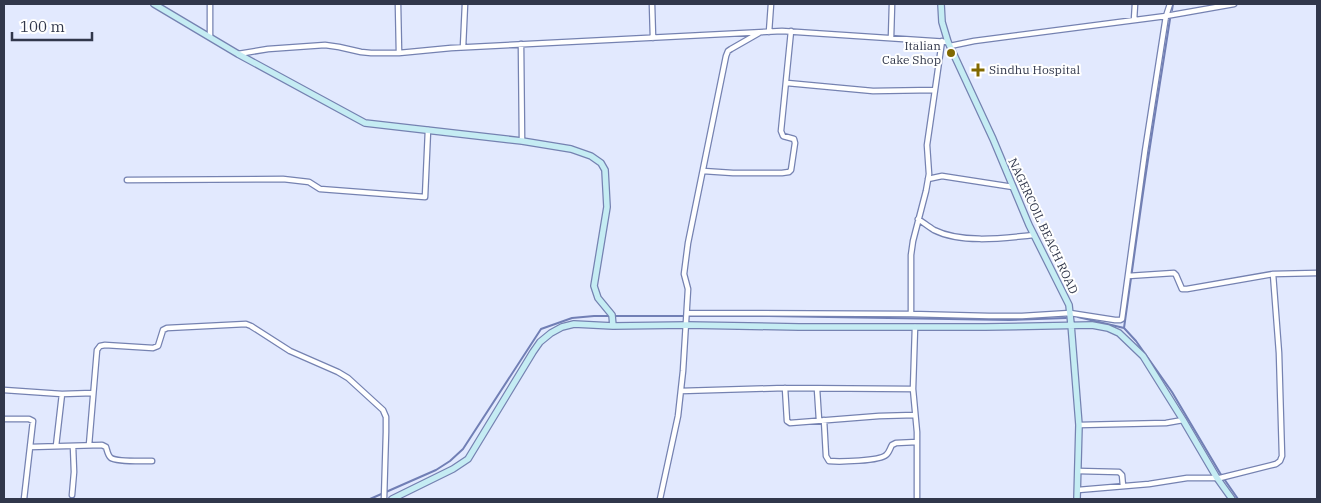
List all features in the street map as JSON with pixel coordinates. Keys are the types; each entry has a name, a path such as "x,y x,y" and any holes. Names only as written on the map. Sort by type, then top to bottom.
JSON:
{"street":[{"path":"154,4 238,54 365,123 522,140 571,149 591,156 601,163 605,170 607,207 594,286 598,298 613,320"},
{"path":"210,4 210,37"},
{"path":"398,4 398,53"},
{"path":"463,47 465,4"},
{"path":"652,4 653,38"},
{"path":"768,32 771,4"},
{"path":"891,38 892,4"},
{"name":"NAGERCOIL BEACH ROAD","path":"940,4 947,43 1034,234 1069,305 1079,425 1077,499"},
{"path":"1134,20 1135,4"},
{"path":"238,54 268,49 325,45 361,52 398,53 463,47 761,32 791,32 947,43 1166,16 1234,4"},
{"path":"1169,6 1175,14"},
{"path":"687,314 1022,316 1070,313 1115,320 1122,319 1130,276 1145,151 1169,6"},
{"path":"660,499 678,416 681,391 687,324 688,290 684,274 688,243 727,53 761,32"},
{"path":"703,171 733,173 789,172 792,167 795,143 794,139 783,136 781,131 791,32"},
{"path":"911,314 911,255 928,180 927,145 935,90 947,43"},
{"path":"521,44 522,140"},
{"path":"787,84 873,91 935,90"},
{"path":"127,180 283,179 309,182 320,189 425,197 428,130"},
{"path":"928,180 942,176 1013,187"},
{"path":"918,220 940,233 964,238 994,239 1034,234"},
{"path":"1130,276 1174,273 1183,290 1273,274 1317,272"},
{"path":"1078,490 1149,484 1187,478 1220,477 1279,463 1282,459 1279,353 1273,274"},
{"path":"392,499 453,470 468,459 533,352 540,342 551,333 562,327 574,324 613,320 798,327 1071,324 1100,326 1123,335 1143,356 1232,499"},
{"path":"89,446 97,350 102,345 154,348 159,344 163,330 167,328 248,325 290,351 348,378 383,410 386,417 384,495"},
{"path":"915,327 913,389 917,442 917,499"},
{"path":"681,391 785,388 913,389"},
{"path":"785,388 788,423 915,415"},
{"path":"817,388 826,456 829,461 881,458 888,454 892,445 896,443 917,442"},
{"path":"4,390 62,394 93,393"},
{"path":"56,446 62,394"},
{"path":"4,419 32,420 33,423 24,499"},
{"path":"1079,425 1166,423 1183,420"},
{"path":"30,446 105,445 110,457 113,459 128,461 152,460"},
{"path":"72,495 74,472 73,446"},
{"path":"1078,471 1119,472 1122,475 1123,486"}],"waterway":[{"path":"1172,10 1173,4"},
{"path":"1124,328 1170,19"},
{"path":"370,499 436,470 450,461 463,449 541,329 572,318 594,316 768,316 1009,320 1066,318"},
{"path":"1078,317 1124,328 1136,341 1172,392 1220,473 1238,499"}],"place":[{"name":"Italian Cake Shop","path":"951,53"},
{"name":"Sindhu Hospital","path":"978,70"}]}
